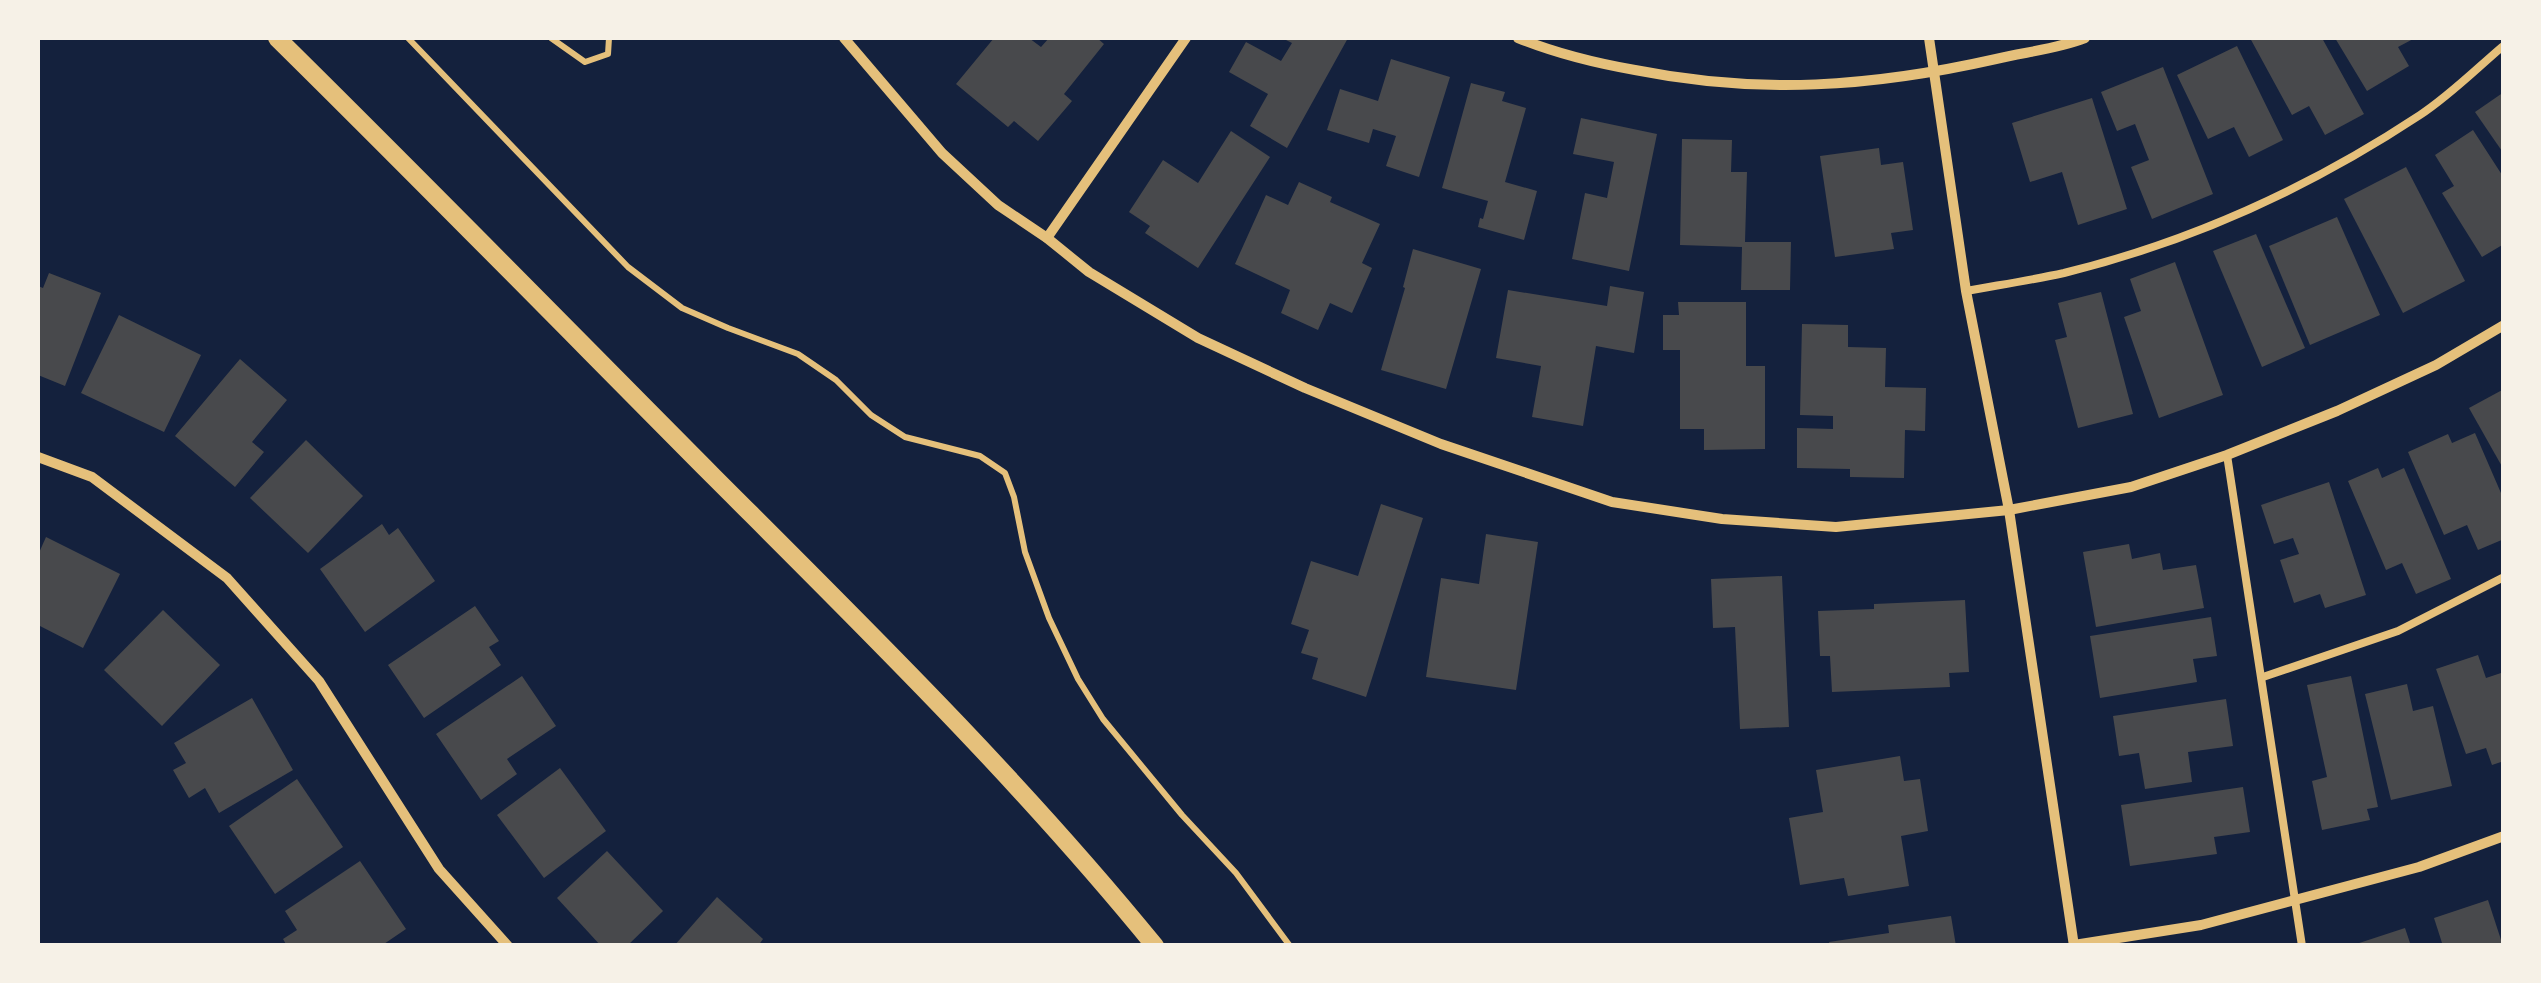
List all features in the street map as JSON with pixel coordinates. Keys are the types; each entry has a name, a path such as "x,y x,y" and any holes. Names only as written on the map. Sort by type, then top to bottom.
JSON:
{"street":[{"path":"277,38 976,743 1100,879 1154,946"},
{"path":"844,38 942,154 998,205 1089,272 1198,338 1440,444 1612,502 1722,520 1836,527 2009,510 2131,486 2227,455 2336,412 2436,365 2504,325"},
{"path":"1047,238 1186,38"},
{"path":"1518,38 1610,66 1684,80 1760,86 1835,85 1934,73 2085,38"},
{"path":"1929,38 1966,292 2009,510 2074,945 2201,924 2420,867 2504,836"},
{"path":"38,457 92,477 226,578 319,681 438,869 508,946"}],"lane":[{"path":"1966,292 2064,273 2170,241 2256,206 2347,160 2423,113 2503,48 2491,38"},
{"path":"2227,455 2302,946"},
{"path":"2263,677 2398,631 2504,577"}],"path":[{"path":"408,38 628,267 682,308 798,354 836,380 871,415 905,436 980,456 1005,473 1049,618 1078,679 1103,719 1182,816 1236,873 1290,946"},
{"path":"550,38 584,62 608,54 608,38"}],"building":[{"path":"994,38 1029,38 1041,47 1049,38 1097,38 1104,44 1064,94 1072,101 1038,141 1014,121 1008,127 956,84"},
{"path":"1282,38 1348,38 1287,148 1250,126 1268,94 1229,72 1246,42 1281,61 1292,43"},
{"path":"2250,38 2322,38 2364,114 2325,135 2309,106 2292,115"},
{"path":"2335,38 2415,38 2398,47 2409,66 2367,91"},
{"path":"2237,46 2283,140 2249,157 2234,127 2208,139 2177,75"},
{"path":"1391,59 1450,77 1419,177 1386,166 1396,136 1373,129 1369,143 1327,130 1340,89 1378,101"},
{"path":"2163,67 2213,194 2152,219 2131,167 2149,160 2135,124 2117,131 2101,92"},
{"path":"1471,83 1505,92 1502,101 1526,108 1505,182 1537,191 1524,240 1478,227 1488,201 1442,188"},
{"path":"2504,92 2504,154 2475,112"},
{"path":"2092,98 2127,209 2078,225 2062,172 2030,182 2012,123"},
{"path":"1581,118 1657,134 1629,271 1572,259 1585,193 1607,198 1614,162 1573,154"},
{"path":"2473,130 2504,178 2504,244 2482,257 2442,193 2454,186 2435,155"},
{"path":"1231,131 1270,157 1198,268 1145,233 1150,226 1129,212 1163,160 1198,183"},
{"path":"1682,139 1732,140 1731,172 1747,172 1745,242 1791,242 1790,290 1741,290 1742,247 1680,245"},
{"path":"1879,148 1881,165 1903,162 1913,230 1891,233 1894,249 1835,257 1820,156"},
{"path":"2406,167 2465,281 2403,313 2344,199"},
{"path":"1299,182 1332,197 1330,202 1380,224 1362,263 1372,268 1352,313 1330,303 1318,330 1281,313 1290,290 1235,264 1266,195 1288,205"},
{"path":"2337,217 2380,315 2310,345 2269,246"},
{"path":"2256,234 2305,348 2262,367 2213,251"},
{"path":"1413,249 1481,269 1446,389 1381,370"},
{"path":"2175,262 2223,395 2159,418 2124,317 2141,311 2130,279"},
{"path":"49,273 101,293 65,386 38,375 38,286 43,288"},
{"path":"1610,286 1644,292 1634,353 1596,346 1583,426 1532,417 1541,366 1496,358 1508,290 1607,306"},
{"path":"2101,292 2133,414 2078,428 2055,340 2067,337 2058,303"},
{"path":"1678,302 1746,302 1746,366 1765,366 1765,449 1704,450 1704,429 1680,429 1680,350 1663,350 1663,315 1679,315"},
{"path":"119,315 201,355 164,432 81,393"},
{"path":"1802,324 1848,325 1848,347 1886,348 1885,387 1926,388 1925,431 1905,430 1904,478 1850,477 1850,469 1797,468 1797,428 1833,429 1833,416 1800,415"},
{"path":"240,359 287,400 252,442 264,452 235,487 175,436"},
{"path":"2504,389 2504,470 2469,408"},
{"path":"2475,433 2504,500 2504,539 2478,550 2467,525 2444,535 2408,452 2448,434 2452,443"},
{"path":"306,440 363,496 308,553 250,498"},
{"path":"2378,468 2382,478 2404,468 2451,579 2416,594 2402,563 2386,570 2348,481"},
{"path":"2329,482 2366,595 2325,608 2320,594 2294,603 2280,560 2299,554 2293,538 2274,544 2261,505"},
{"path":"1381,504 1423,518 1366,697 1312,679 1318,658 1301,653 1309,630 1291,624 1311,561 1358,576"},
{"path":"382,524 389,535 398,528 435,581 365,632 320,569"},
{"path":"1486,534 1538,542 1516,690 1426,677 1441,578 1479,584"},
{"path":"46,537 120,574 83,648 38,625 38,555"},
{"path":"2129,544 2132,559 2160,553 2163,570 2196,565 2204,608 2096,627 2083,552"},
{"path":"1782,576 1789,727 1740,729 1735,627 1713,628 1711,579"},
{"path":"1965,600 1969,672 1949,673 1950,687 1832,692 1830,656 1820,656 1818,611"},
{"path":"475,606 499,641 489,647 501,665 424,718 388,665"},
{"path":"163,610 220,665 162,726 104,670"},
{"path":"2211,617 2217,656 2193,659 2197,682 2100,698 2090,636"},
{"path":"2478,655 2486,678 2504,672 2504,761 2492,765 2486,748 2466,754 2436,669"},
{"path":"522,676 556,726 507,759 517,774 481,800 436,734"},
{"path":"2351,676 2378,807 2367,809 2370,820 2322,830 2312,781 2327,777 2307,685"},
{"path":"2407,684 2413,711 2433,706 2452,786 2391,800 2365,694"},
{"path":"252,698 293,770 219,813 205,788 189,798 173,770 186,763 174,743"},
{"path":"2226,699 2233,746 2188,752 2192,782 2145,789 2139,753 2119,756 2113,716"},
{"path":"1900,756 1904,781 1920,779 1928,831 1901,836 1909,886 1848,896 1844,878 1800,885 1789,818 1823,812 1816,770"},
{"path":"560,768 606,831 544,878 497,815"},
{"path":"297,779 343,847 275,894 229,826"},
{"path":"2243,787 2250,832 2214,837 2217,854 2130,866 2121,805"},
{"path":"607,851 663,911 627,946 601,946 557,898"},
{"path":"360,861 406,929 381,946 287,946 283,939 297,930 285,911"},
{"path":"717,897 763,939 758,946 674,946"},
{"path":"2488,900 2503,946 2443,946 2434,918"},
{"path":"1951,916 1956,946 1830,946 1829,942 1889,933 1888,925"},
{"path":"2405,928 2411,946 2353,945"}]}
